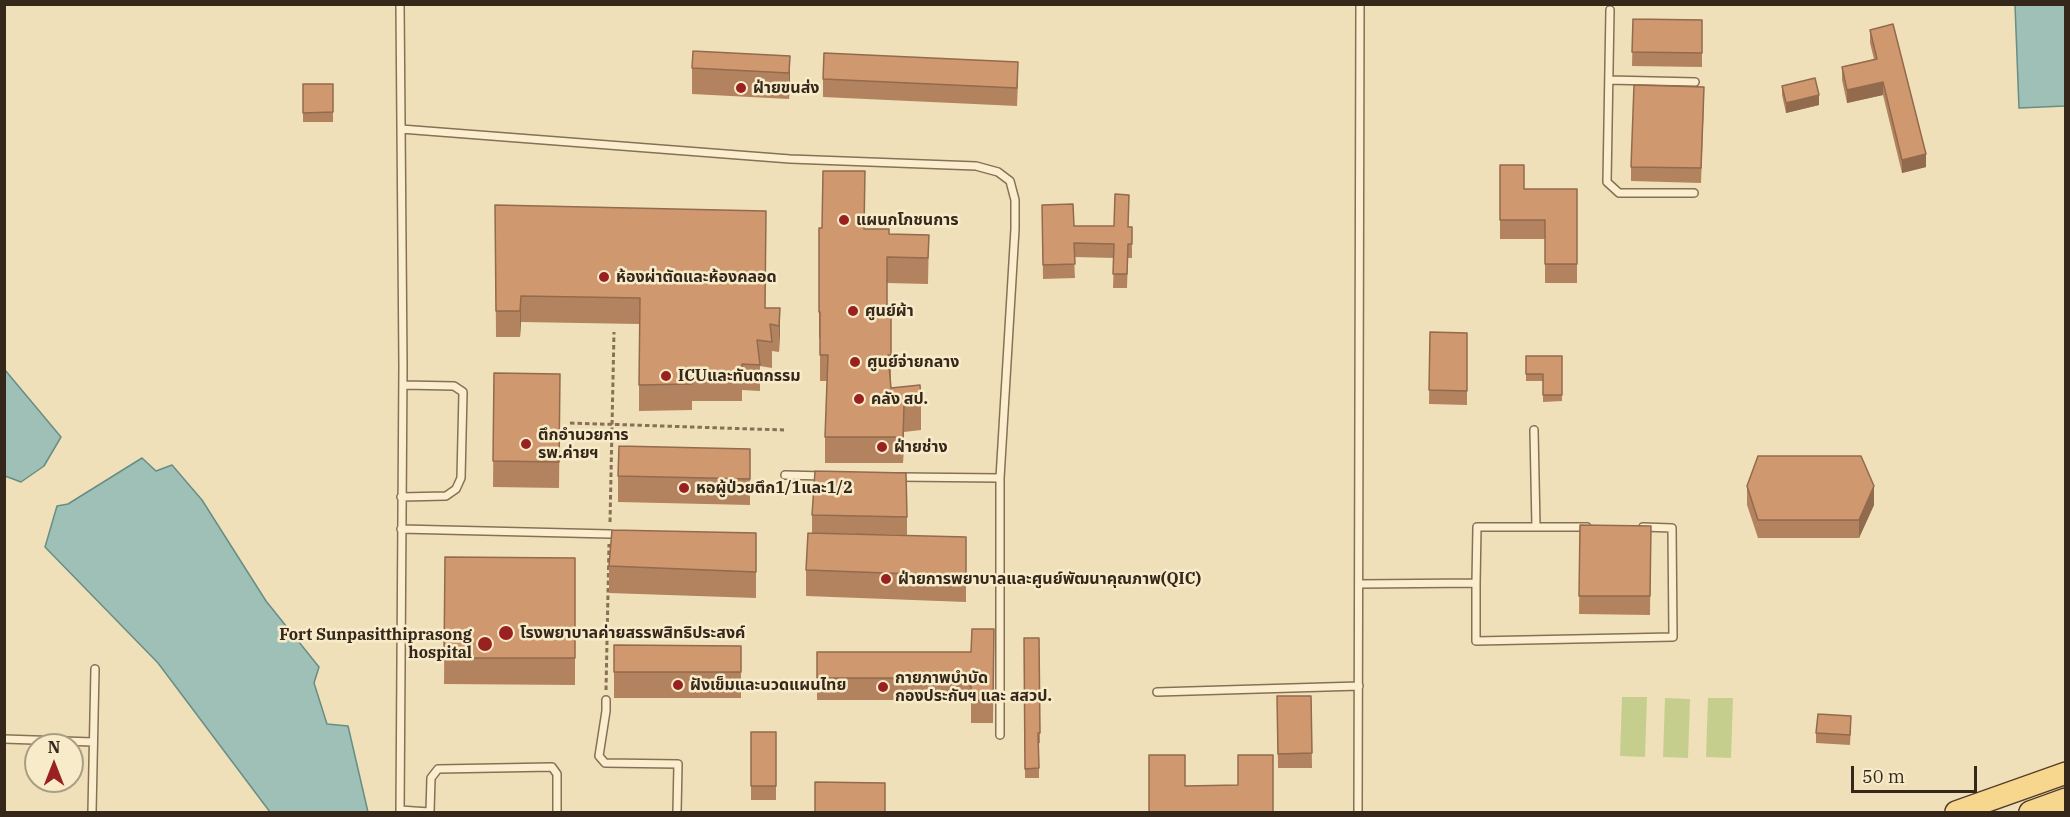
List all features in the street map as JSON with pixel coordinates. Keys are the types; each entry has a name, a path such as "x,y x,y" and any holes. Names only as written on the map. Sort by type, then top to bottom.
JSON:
{"main road":[{"path":"1956,813 2066,773"},
{"path":"2030,813 2066,799"}],"lane":[{"path":"400,4 403,385 400,811 429,813 431,778 438,770 552,767 557,774 557,813"},
{"path":"1358,813 1360,4"},
{"path":"1610,10 1607,182 1619,193 1694,194"},
{"path":"1609,80 1695,82"},
{"path":"401,129 790,159 976,166 998,172 1010,181 1016,200 1016,230 1000,478 1000,735"},
{"path":"401,497 446,496 456,489 461,478 463,392 454,386 403,385"},
{"path":"1534,430 1536,527"},
{"path":"785,476 833,476"},
{"path":"892,477 1000,478"},
{"path":"1593,527 1477,527 1476,641 1673,637 1672,528 1638,527"},
{"path":"401,529 610,534"},
{"path":"1359,584 1476,583"},
{"path":"92,813 95,669"},
{"path":"1157,692 1359,686"},
{"path":"606,700 599,756 604,763 678,764 677,813"},
{"path":"4,739 93,742"}],"path":[{"path":"606,700 614,332"},
{"path":"570,423 784,430"}],"green space":[{"path":"1622,697 1647,697 1645,757 1620,756"},
{"path":"1665,698 1690,699 1688,758 1663,757"},
{"path":"1708,698 1733,698 1731,758 1706,757"}],"water":[{"path":"2015,5 2065,5 2065,106 2019,108"},
{"path":"5,370 61,437 44,466 21,482 5,476"},
{"path":"142,458 156,471 172,465 202,500 266,601 319,667 314,683 327,724 348,726 368,812 270,812 158,663 45,547 57,506 68,504"}],"building":[{"path":"1633,19 1702,20 1702,53 1632,52"},
{"path":"1893,24 1926,154 1902,160 1883,82 1847,90 1842,67 1877,59 1870,30"},
{"path":"693,51 790,56 789,73 692,68"},
{"path":"824,53 1018,62 1017,88 823,79"},
{"path":"1815,78 1819,95 1786,103 1782,86"},
{"path":"303,84 333,84 333,112 303,113"},
{"path":"1634,85 1704,87 1701,168 1631,167"},
{"path":"1500,165 1524,165 1524,189 1577,189 1577,264 1545,264 1545,220 1500,220"},
{"path":"823,171 865,171 864,229 889,229 889,234 929,235 928,258 887,257 887,317 891,317 891,355 888,355 891,388 920,385 921,404 904,406 903,437 825,437 828,355 820,355 819,312 819,228 822,228"},
{"path":"1115,194 1129,195 1128,227 1132,227 1132,244 1128,244 1127,274 1113,274 1114,244 1074,243 1075,264 1043,265 1042,205 1073,204 1074,226 1114,226"},
{"path":"495,205 766,211 765,308 780,308 779,326 770,324 772,342 757,340 760,365 742,364 742,375 692,375 692,384 639,385 640,298 521,296 520,311 496,311"},
{"path":"1430,332 1467,333 1467,391 1429,390"},
{"path":"1526,356 1562,356 1562,395 1543,395 1543,374 1526,374"},
{"name":"ตึกอำนวยการ รพ.ค่ายฯ","path":"494,373 560,374 559,462 493,461"},
{"path":"619,446 750,449 750,479 618,476"},
{"path":"1758,456 1861,456 1874,486 1859,520 1758,520 1747,486"},
{"path":"815,471 906,473 907,517 812,515"},
{"path":"1580,525 1651,526 1650,596 1579,596"},
{"path":"612,530 756,533 756,572 609,566"},
{"path":"808,533 966,537 966,576 806,570"},
{"path":"445,557 575,558 575,658 444,658"},
{"path":"972,629 994,629 993,701 971,700 971,678 817,678 817,652 971,652"},
{"path":"1024,638 1039,638 1040,733 1038,733 1039,768 1025,769"},
{"path":"614,645 741,646 741,672 614,672"},
{"path":"1277,696 1311,696 1312,753 1278,754"},
{"path":"1818,714 1851,716 1850,735 1816,733"},
{"path":"751,732 776,732 776,786 751,786"},
{"path":"1149,755 1185,755 1185,786 1238,785 1238,755 1273,755 1273,813 1149,813"},
{"path":"815,782 885,783 885,812 815,812"}],"place":[{"name":"ฝ่ายขนส่ง","path":"741,88"},
{"name":"แผนกโภชนการ","path":"844,220"},
{"name":"ห้องผ่าตัดและห้องคลอด","path":"604,277"},
{"name":"ศูนย์ผ้า","path":"853,311"},
{"name":"ศูนย์จ่ายกลาง","path":"855,362"},
{"name":"ICUและทันตกรรม","path":"666,376"},
{"name":"คลัง สป.","path":"859,399"},
{"name":"ตึกอำนวยการ รพ.ค่ายฯ","path":"526,444"},
{"name":"ฝ่ายช่าง","path":"882,447"},
{"name":"หอผู้ป่วยตึก1/1และ1/2","path":"684,488"},
{"name":"ฝ่ายการพยาบาลและศูนย์พัฒนาคุณภาพ(QIC)","path":"886,579"},
{"name":"โรงพยาบาลค่ายสรรพสิทธิประสงค์","path":"506,633"},
{"name":"Fort Sunpasitthiprasong hospital","path":"485,644"},
{"name":"ฝังเข็มและนวดแผนไทย","path":"678,685"},
{"name":"กายภาพบำบัด กองประกันฯ และ สสวป.","path":"883,687"}]}
